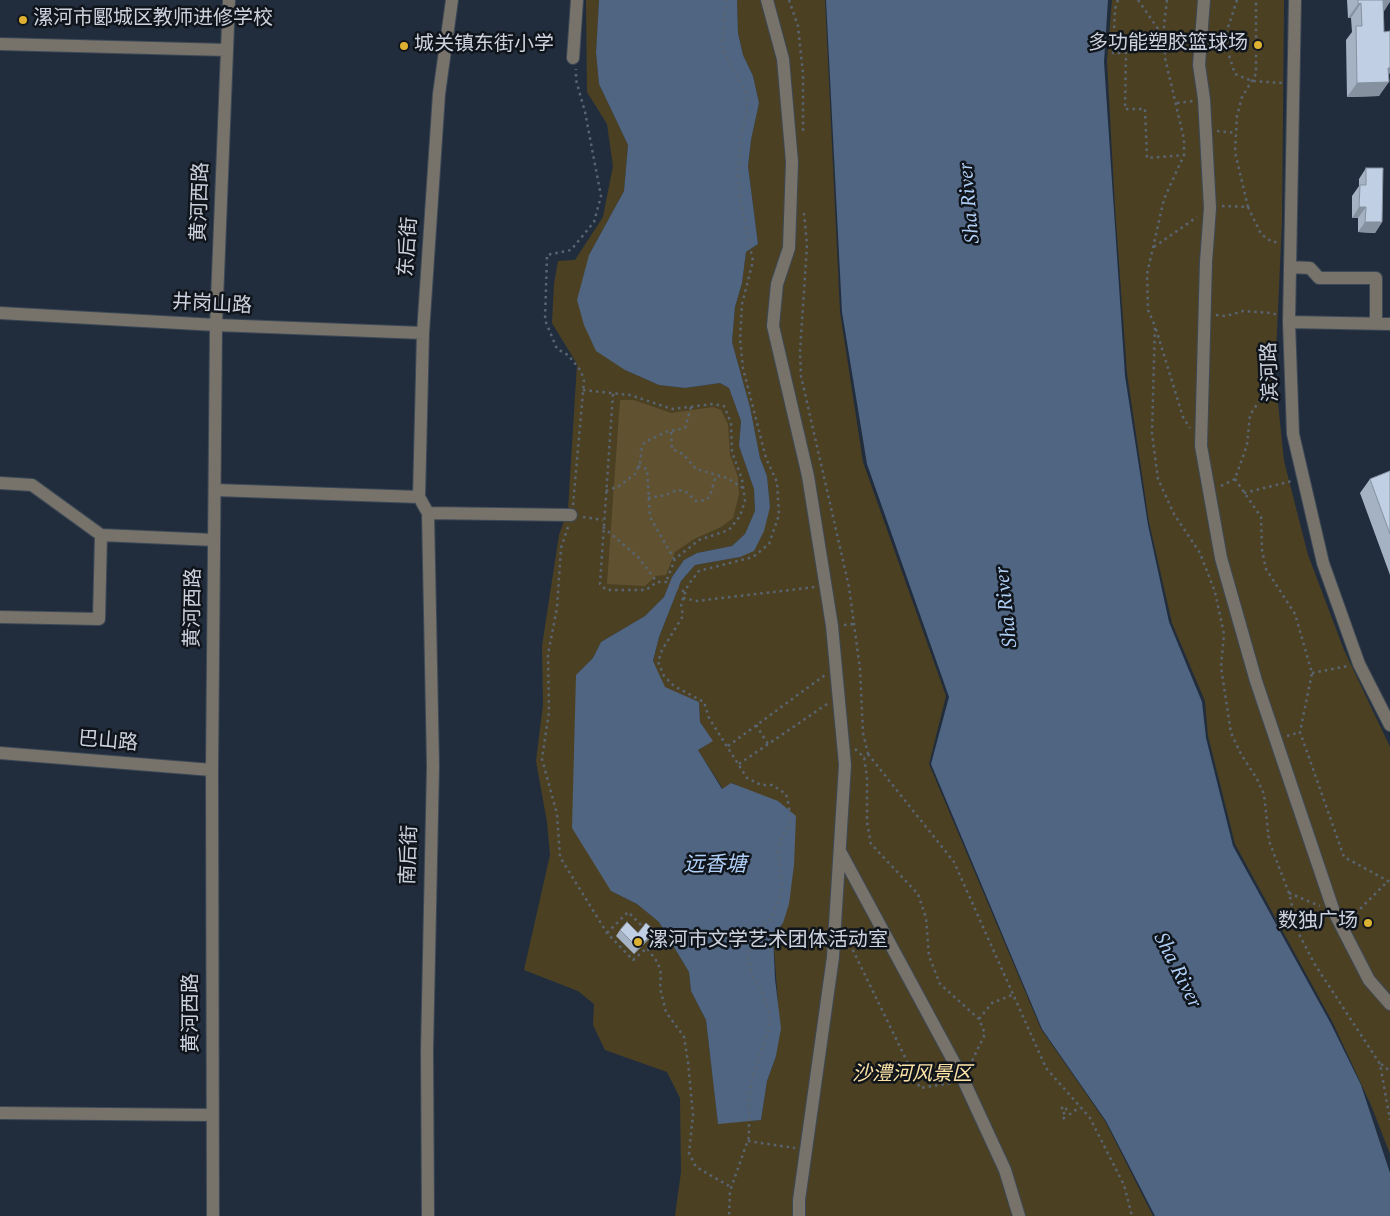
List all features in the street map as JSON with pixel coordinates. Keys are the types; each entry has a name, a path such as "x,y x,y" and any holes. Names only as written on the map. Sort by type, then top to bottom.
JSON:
{"street":[{"name":"黄河西路","path":"213,1216 212,770 216,325 229,0"},
{"name":"东后街","path":"419,498 423,333 440,94 452,0"},
{"path":"573,58 577,0"},
{"path":"766,0 783,58 792,162 789,248 777,284 773,326 808,476 826,586 840,696 845,764 841,853 833,957 806,1149 799,1216"},
{"path":"1204,0 1199,65 1206,130 1210,208 1204,313 1201,446 1221,558 1256,681 1334,912 1369,980 1390,1004"},
{"name":"滨河路","path":"1295,0 1289,322 1293,434 1322,563 1358,664 1390,725"},
{"path":"0,44 227,50"},
{"path":"1290,267 1310,268 1319,278 1376,278 1376,323"},
{"name":"井岗山路","path":"0,313 216,325 423,333"},
{"path":"1289,322 1390,324"},
{"path":"0,483 32,484 101,535 214,540"},
{"path":"215,490 419,498 428,513 571,515"},
{"name":"南后街","path":"428,513 432,766 427,1050 428,1216"},
{"path":"0,617 99,620 101,535"},
{"name":"巴山路","path":"0,753 212,770"},
{"path":"841,853 962,1077 1005,1170 1019,1216"},
{"path":"0,1113 212,1115"}],"path":[{"path":"726,0 722,49 747,95 747,113 741,137 738,172 740,200 752,261 742,304 740,339 743,368 766,458 777,482 779,515 769,544 754,557 699,571 685,592 683,616 662,650 658,662 664,676 674,686 704,702 709,718 748,778 761,785 772,785 786,794 790,823 781,838 778,849 782,887 779,901 771,919 757,930 750,943 748,958 752,975 761,989 769,1012 770,1026 752,1078 748,1141 731,1188 729,1216"},
{"path":"789,0 799,35 803,74 803,142"},
{"path":"1118,0 1115,9 1113,53 1126,53 1125,109 1145,109 1146,158 1184,156"},
{"path":"1138,0 1164,37"},
{"path":"1237,0 1224,40 1235,74 1252,81 1293,84"},
{"path":"1256,0 1256,74 1242,98 1237,116 1235,152 1248,207 1261,234 1272,242 1290,241"},
{"path":"573,58 576,64 576,80 585,112 601,196 594,222 571,250 547,255 545,320 557,349 568,354 581,370 583,390 576,488 571,515 561,548 557,608 548,654 549,712 542,759 557,814 560,857 607,933 633,960 656,939 628,912 607,933"},
{"path":"1206,130 1236,133"},
{"path":"1154,247 1210,208 1224,205 1248,207"},
{"path":"803,208 807,245 800,352 801,376 849,587 860,669 863,733 868,754 954,862 1046,1068 1090,1118 1114,1164 1131,1207 1132,1216"},
{"path":"1204,313 1226,316 1243,311 1272,312 1289,322"},
{"path":"1155,326 1183,417 1201,446"},
{"path":"1210,490 1235,479 1247,444 1250,415 1269,386 1291,376"},
{"path":"583,390 630,396 672,409 713,404 724,406 731,423 732,452 744,488 745,501 740,516 730,530 699,540 674,559 666,582"},
{"path":"614,394 600,584 606,590 646,590 658,582 666,582 685,592"},
{"path":"606,491 619,486 635,474 642,446 685,428 690,407"},
{"path":"672,432 672,449 682,454 696,469 727,478 744,488"},
{"path":"638,466 647,468 650,517 674,559"},
{"path":"648,498 666,495 677,490 685,492 696,501 706,500 710,496 716,475"},
{"path":"1244,493 1303,478"},
{"path":"1235,479 1262,517 1262,550 1266,568 1295,614 1312,673 1300,732 1344,857 1389,882 1341,928"},
{"path":"571,515 604,520"},
{"path":"603,527 638,557 658,582"},
{"path":"683,598 697,602 775,594 826,586"},
{"path":"1312,673 1358,664"},
{"path":"728,746 836,667"},
{"path":"739,764 840,696"},
{"path":"756,726 768,744"},
{"path":"864,757 868,754"},
{"path":"1289,893 1334,912"},
{"path":"647,948 658,963 661,974 660,988 666,1012 684,1037 694,1115 689,1153 696,1166 731,1188"},
{"path":"979,1019 992,1003 1012,995"},
{"path":"1380,1064 1390,1071"},
{"path":"1063,1119 1066,1116 1061,1109 1064,1106 1070,1114 1080,1107"},
{"path":"748,1141 806,1149"}],"green space":[{"name":"沙澧河风景区","path":"586,0 599,0 596,53 599,84 628,145 624,191 589,255 625,370 659,385 685,388 720,383 729,388 741,421 739,446 754,489 755,511 745,534 732,546 697,553 684,560 672,577 664,597 645,616 601,642 593,658 576,675 611,891 637,904 659,922 689,972 691,991 706,1020 718,1123 761,1120 767,1081 776,1056 778,1002 773,936 783,923 747,790 732,783 723,789 698,750 712,741 700,722 699,702 665,688 653,662 659,637 681,581 695,565 740,557 770,507 767,476 760,458 750,407 732,342 735,307 742,283 746,252 758,244 748,166 751,140 759,103 753,76 743,55 738,33 737,0 825,0 840,312 863,462 946,696 929,764 1041,1029 1105,1121 1153,1216 675,1216 681,1172 680,1098 667,1072 605,1050 593,1025 594,1004 578,991 524,970 550,855 547,822 536,761 543,705 542,646 559,535 568,510 577,364 552,323 554,284 558,261 575,260 603,217 613,166 607,124 587,92"},
{"path":"1112,0 1284,0 1282,221 1275,374 1284,461 1308,555 1344,650 1390,747 1390,1154 1371,1105 1333,1023 1235,844 1208,736 1205,701 1172,623 1149,522 1127,373 1107,61"}],"shaded area":[{"path":"620,400 634,400 671,413 713,407 721,410 728,424 730,455 738,477 739,494 733,518 721,527 694,539 675,552 666,575 656,576 645,586 607,584"}],"water":[{"name":"远香塘","path":"599,0 737,0 738,33 743,55 753,76 759,103 751,140 748,166 758,244 746,252 742,283 735,307 732,342 750,407 760,458 767,476 770,507 764,531 754,551 740,557 695,565 681,581 659,637 653,661 665,687 699,702 700,722 713,741 698,750 722,789 731,783 778,801 796,816 794,865 789,904 783,923 773,936 775,979 781,1028 776,1056 767,1081 761,1120 718,1124 706,1020 691,991 689,972 659,922 637,904 611,891 572,828 576,675 593,658 601,642 645,616 664,597 672,577 684,560 697,553 732,546 745,534 755,511 754,489 739,446 741,421 729,388 720,383 685,388 659,385 625,370 596,351 584,325 577,300 589,255 624,191 628,145 599,84 596,53"},
{"name":"Sha River","path":"826,0 1108,0 1104,62 1125,376 1148,525 1169,622 1202,702 1206,738 1233,846 1331,1024 1361,1085 1390,1173 1390,1216 1155,1216 1106,1121 1042,1029 931,764 949,697 867,464 842,312"}],"building":[{"path":"1358,0 1383,0 1384,32 1390,31 1389,82 1357,83 1356,26 1362,26 1361,3 1358,4"},
{"path":"1366,168 1383,168 1382,222 1365,222 1366,207 1359,207 1360,185 1366,185"},
{"path":"1390,471 1390,534 1370,479"},
{"path":"627,922 638,933 646,923 655,931 638,948 620,930"}],"place":[{"name":"漯河市郾城区教师进修学校","path":"23,20"},
{"name":"多功能塑胶篮球场","path":"1258,45"},
{"name":"城关镇东街小学","path":"404,46"},
{"name":"数独广场","path":"1368,923"},
{"name":"漯河市文学艺术团体活动室","path":"638,942"}]}
